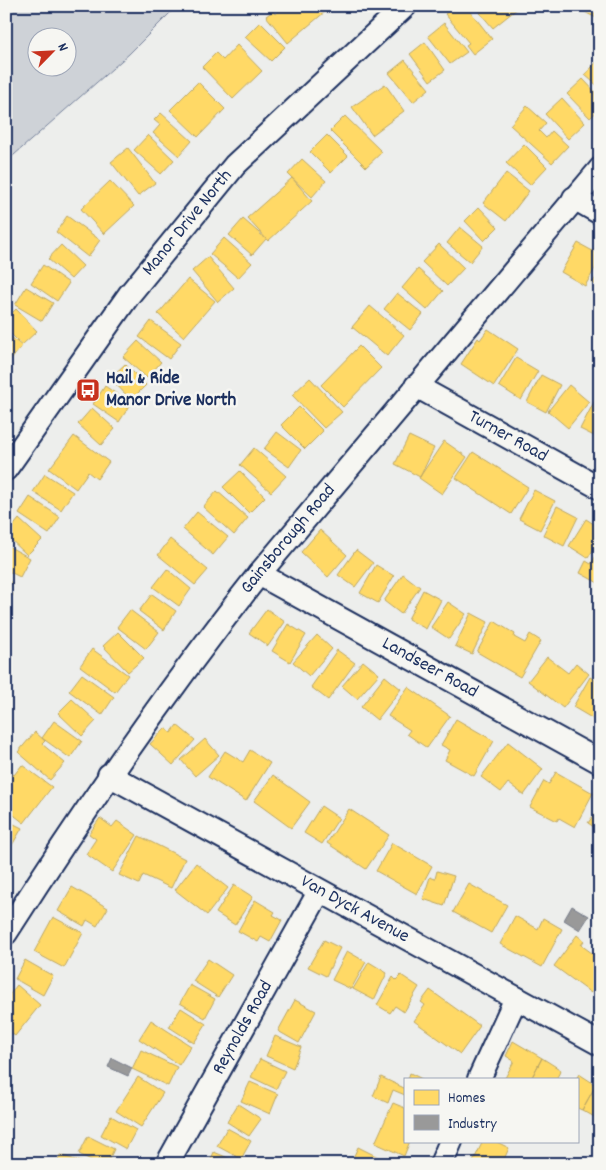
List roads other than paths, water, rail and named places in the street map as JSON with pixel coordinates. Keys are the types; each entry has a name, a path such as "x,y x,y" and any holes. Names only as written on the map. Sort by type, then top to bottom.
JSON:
{"street":[{"name":"Manor Drive North","path":"6,469 129,295 235,165 405,6"},
{"name":"Gainsborough Road","path":"6,933 109,775 212,633 416,386 600,169"},
{"path":"574,198 600,213"},
{"name":"Turner Road","path":"416,386 600,488"},
{"name":"Landseer Road","path":"259,574 600,762"},
{"name":"Van Dyck Avenue","path":"109,775 319,892 600,1044"},
{"name":"Reynolds Road","path":"167,1164 319,892"},
{"path":"479,1078 516,998"},
{"path":"441,1164 451,1142"}],"place":[{"name":"Hail & Ride Manor Drive North","path":"88,390"}]}
